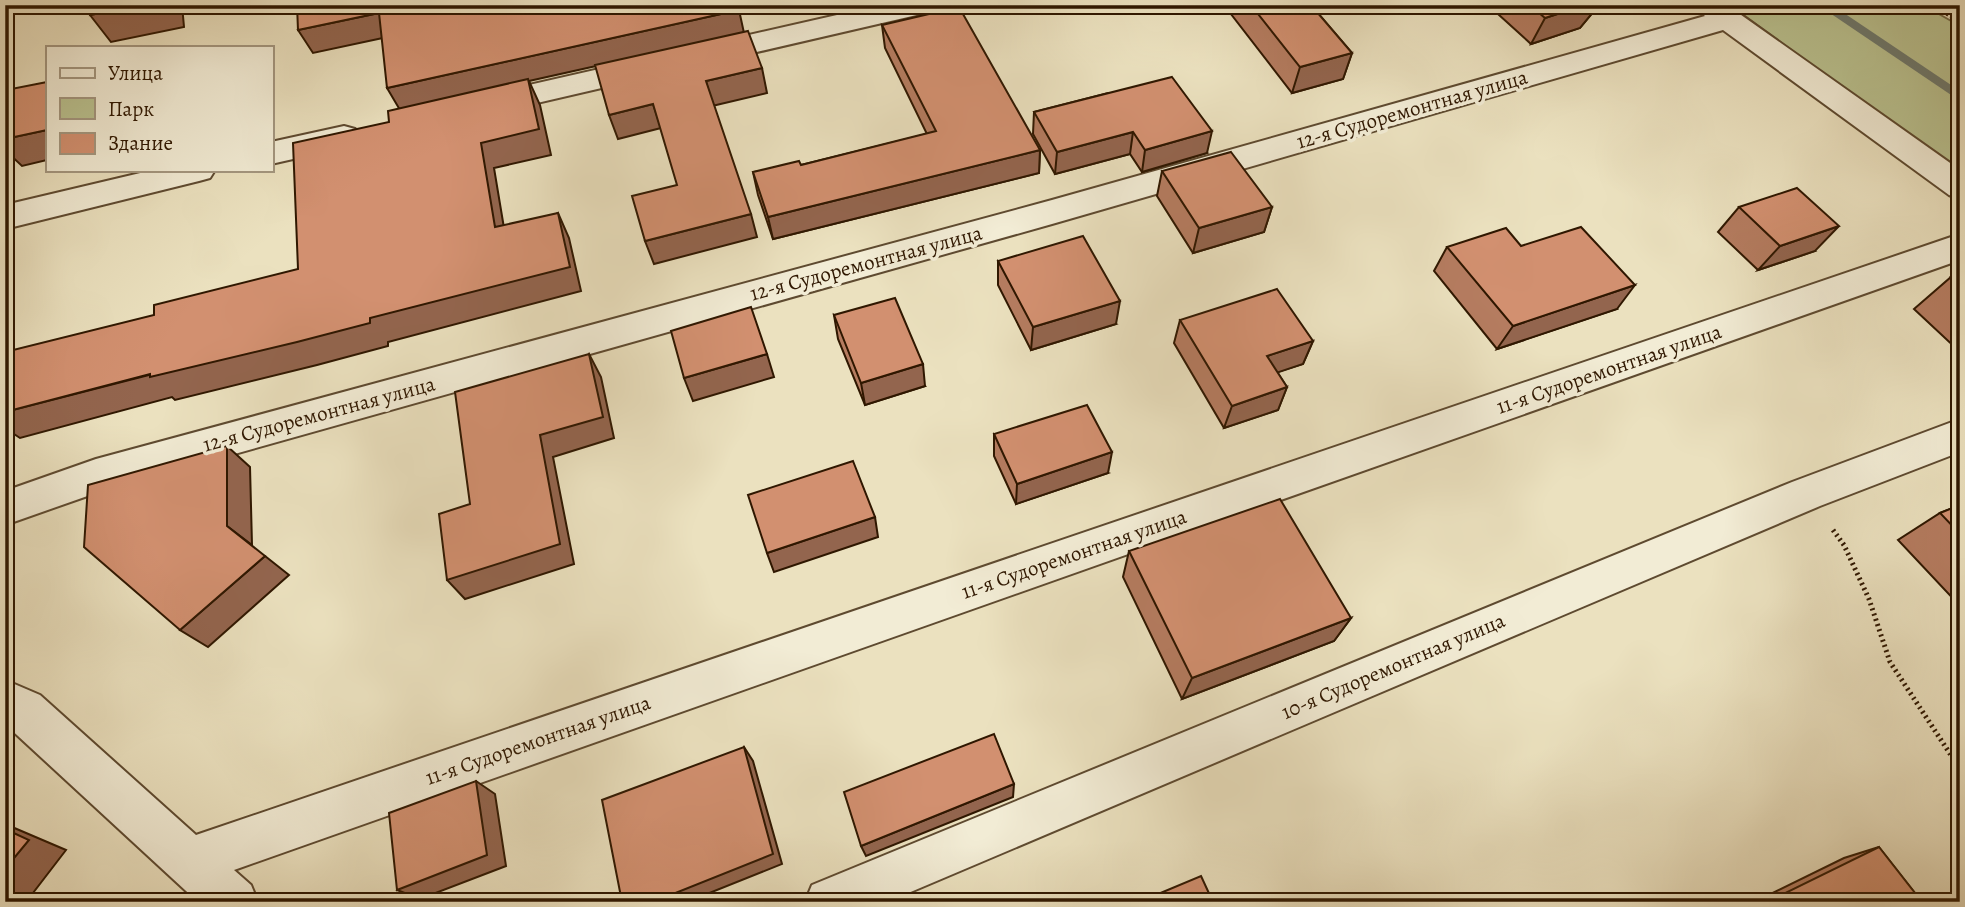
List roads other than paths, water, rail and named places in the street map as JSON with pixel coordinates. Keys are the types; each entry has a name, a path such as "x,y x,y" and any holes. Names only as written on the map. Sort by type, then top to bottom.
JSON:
{"street":[{"path":"461,110 921,5"},
{"path":"1718,12 1960,187"},
{"name":"12-я Судоремонтная улица","path":"5,508 96,476 1065,208 1718,12"},
{"path":"273,153 366,132"},
{"path":"5,216 191,172"},
{"name":"11-я Судоремонтная улица","path":"188,862 1960,247"},
{"name":"10-я Судоремонтная улица","path":"828,902 1806,494 1960,435"},
{"path":"5,701 24,710 234,902"}],"waterway":[{"path":"1824,5 1960,97"}]}
